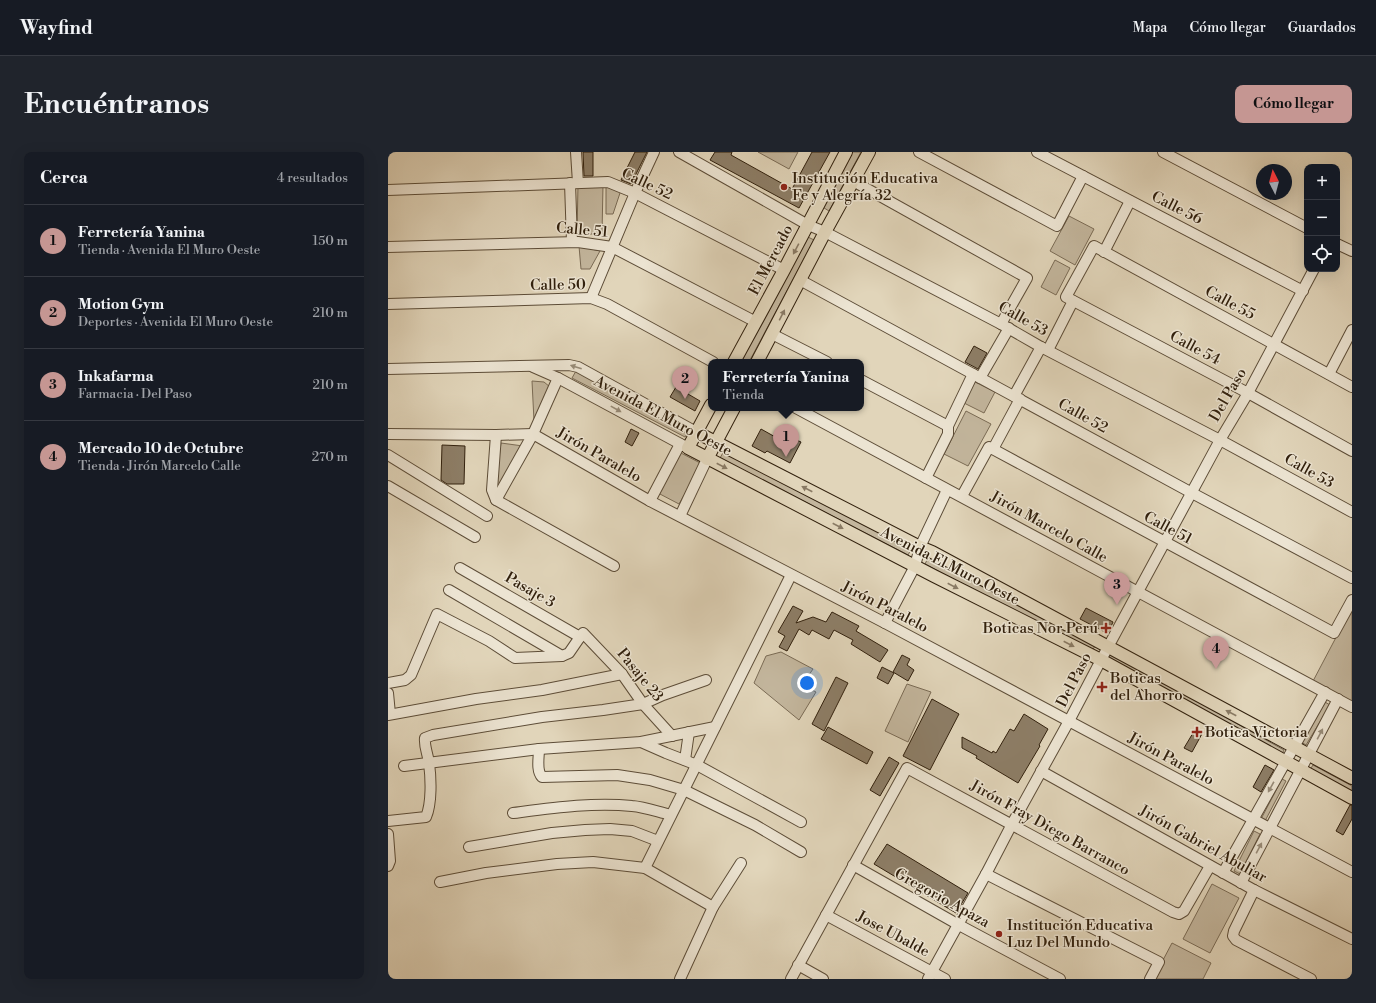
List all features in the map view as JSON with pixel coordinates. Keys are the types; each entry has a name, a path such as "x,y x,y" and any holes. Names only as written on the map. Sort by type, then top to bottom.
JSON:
{"main road":[{"name":"El Mercado","path":"736,359 846,152"},
{"path":"759,359 869,152"},
{"path":"684,446 696,432 708,410"},
{"path":"707,459 732,411"},
{"name":"Avenida El Muro Oeste","path":"696,432 932,552 1352,778"},
{"name":"Avenida El Muro Oeste","path":"684,446 915,566 1101,660 1352,798"}],"street":[{"path":"572,242 576,152"},
{"path":"591,298 635,193 654,152"},
{"name":"Calle 53","path":"679,152 808,225 825,232 1005,326 1352,512"},
{"path":"919,152 1057,226 1083,176"},
{"name":"Calle 56","path":"1037,152 1303,291"},
{"path":"1163,152 1304,226"},
{"path":"853,181 1027,278 1005,326 948,426 948,434 926,478"},
{"name":"Calle 52","path":"388,190 608,182 635,193 784,270"},
{"path":"1104,252 1130,201"},
{"name":"Calle 51","path":"388,247 572,242 612,247 756,322"},
{"path":"1340,245 1352,251"},
{"name":"Calle 55","path":"1070,299 1094,246 1352,387"},
{"name":"Del Paso","path":"930,976 1312,272"},
{"name":"Calle 52","path":"800,280 1352,578"},
{"name":"Calle 50","path":"388,304 591,298 607,304 708,359"},
{"path":"962,496 991,448 1070,299"},
{"name":"Calle 54","path":"1070,299 1248,393 1352,451"},
{"path":"1329,374 1349,343 1352,330"},
{"path":"772,334 821,359"},
{"name":"Avenida El Muro Oeste","path":"388,369 569,364 578,366 696,432"},
{"name":"Avenida El Muro Oeste","path":"531,366 558,378 684,446"},
{"path":"496,500 533,434 558,378"},
{"path":"864,382 948,426"},
{"name":"Jirón Marcelo Calle","path":"802,411 1352,706"},
{"name":"Jirón Paralelo","path":"388,434 533,434 650,501 885,623 1352,872"},
{"path":"496,435 492,490 496,500 614,566"},
{"path":"650,501 684,446"},
{"name":"Calle 51","path":"991,448 1334,633 1352,600"},
{"path":"388,455 487,516"},
{"path":"680,516 707,459"},
{"path":"388,486 475,538"},
{"path":"885,623 915,566 920,547 947,490"},
{"name":"Pasaje 3","path":"460,568 582,635"},
{"path":"645,868 791,575"},
{"path":"449,590 562,656"},
{"path":"388,683 405,680 411,675 437,614 488,641 515,658 562,656 569,653 582,635"},
{"name":"Pasaje 23","path":"582,635 622,674 644,704 672,736"},
{"path":"388,693 389,715 476,698 542,690 622,674"},
{"path":"388,821 426,817 429,811 429,763 424,744 425,738 433,735 542,717 644,704 663,695 706,680"},
{"path":"1223,873 1324,692"},
{"path":"1241,883 1338,699"},
{"path":"404,766 539,749 641,742 715,727"},
{"path":"685,760 689,732"},
{"path":"641,742 697,765 801,822"},
{"path":"539,749 539,771 542,777 617,775 650,780 684,790 755,824 801,852"},
{"name":"Jirón Fray Diego Barranco","path":"853,865 907,768 1179,914 1184,911 1210,866"},
{"name":"Jirón Gabriel Abuliar","path":"1041,771 1241,883 1352,939"},
{"path":"513,813 552,808 604,805 632,806 671,815"},
{"path":"469,847 552,834 610,829 632,831 658,841"},
{"path":"388,834 390,861 388,866"},
{"path":"440,882 486,873 557,864 593,862 645,868 713,907"},
{"path":"680,979 713,907 741,863"},
{"path":"791,979 853,865"},
{"name":"Gregorio Apaza","path":"853,865 959,925 1060,979"},
{"path":"986,874 1159,962 1150,979"},
{"path":"1254,890 1233,936 1236,940 1311,979"},
{"name":"Jose Ubalde","path":"826,915 930,976 945,979"},
{"path":"798,965 823,979"}],"shaded area":[{"path":"758,152 798,152 789,169"},
{"path":"851,152 861,152 829,211 821,206"},
{"path":"606,184 621,190 613,214 606,214"},
{"path":"578,185 603,185 602,234 577,234"},
{"path":"1069,216 1094,229 1075,265 1050,251"},
{"path":"806,236 814,240 751,359 739,359"},
{"path":"579,246 600,251 590,269 581,269"},
{"path":"1055,260 1070,268 1056,295 1041,287"},
{"path":"576,371 689,431 685,437 572,378"},
{"path":"532,381 544,382 550,387 534,421"},
{"path":"975,382 995,392 984,413 964,403"},
{"path":"966,411 991,424 968,466 944,454"},
{"path":"501,443 523,446 498,489 495,487"},
{"path":"724,451 912,548 908,555 720,458"},
{"path":"681,453 702,464 679,504 658,493"},
{"path":"928,558 1095,646 1091,653 925,564"},
{"path":"1352,607 1352,704 1312,683"},
{"path":"781,652 813,669 802,685 816,692 799,720 754,683 766,656"},
{"path":"1111,653 1284,750 1281,756 1107,659"},
{"path":"907,684 931,692 908,742 885,731"},
{"path":"1325,702 1330,705 1306,745 1301,742"},
{"path":"1313,765 1352,786 1352,794 1309,771"},
{"path":"1282,779 1286,781 1265,821 1261,819"},
{"path":"1254,831 1260,834 1240,874 1234,871"},
{"path":"1212,884 1239,898 1210,953 1183,939"},
{"path":"1172,943 1211,963 1203,979 1153,979"}],"building":[{"path":"583,152 593,152 593,176 584,176"},
{"path":"635,152 647,152 631,184 621,180"},
{"path":"715,152 732,152 731,155 792,189 812,152 830,152 799,208 710,160"},
{"path":"974,346 987,353 978,369 965,362"},
{"path":"676,387 700,401 695,411 670,397"},
{"path":"631,429 639,433 632,446 625,442"},
{"path":"761,429 786,443 790,437 801,442 790,463 767,451 765,453 752,446"},
{"path":"442,445 465,446 464,484 447,484 441,480"},
{"path":"793,606 803,611 796,623 813,617 826,622 832,612 859,626 856,631 888,650 880,662 851,644 853,640 834,630 829,639 812,630 809,635 799,629 787,651 779,647 785,636 778,632"},
{"path":"1086,608 1113,622 1109,631 1105,632 1080,619"},
{"path":"902,655 910,659 907,665 914,670 908,681 893,672"},
{"path":"882,667 894,673 888,684 877,678"},
{"path":"836,677 848,683 824,731 812,724"},
{"path":"932,699 959,714 930,770 903,756"},
{"path":"1024,714 1048,729 1039,745 1040,746 1018,783 962,748 962,737 992,753 993,751 996,753 1010,729 1014,731"},
{"path":"828,727 873,752 867,764 821,739"},
{"path":"1196,728 1203,732 1192,752 1184,748"},
{"path":"889,757 899,763 880,796 870,790"},
{"path":"1265,765 1274,770 1261,792 1253,787"},
{"path":"1350,805 1352,805 1352,819 1343,835 1336,831"},
{"path":"887,844 968,893 956,913 874,864"}],"place":[{"name":"Institución Educativa Fe y Alegría 32","path":"784,187"},
{"name":"Motion Gym","path":"685,399"},
{"name":"Ferretería Yanina","path":"786,457"},
{"name":"Inkafarma","path":"1117,605"},
{"name":"Boticas Nor Perú","path":"1106,628"},
{"name":"Mercado 10 de Octubre","path":"1216,669"},
{"name":"Boticas del Ahorro","path":"1102,687"},
{"name":"Botica Victoria","path":"1197,732"},
{"name":"Institución Educativa Luz Del Mundo","path":"999,934"}]}
